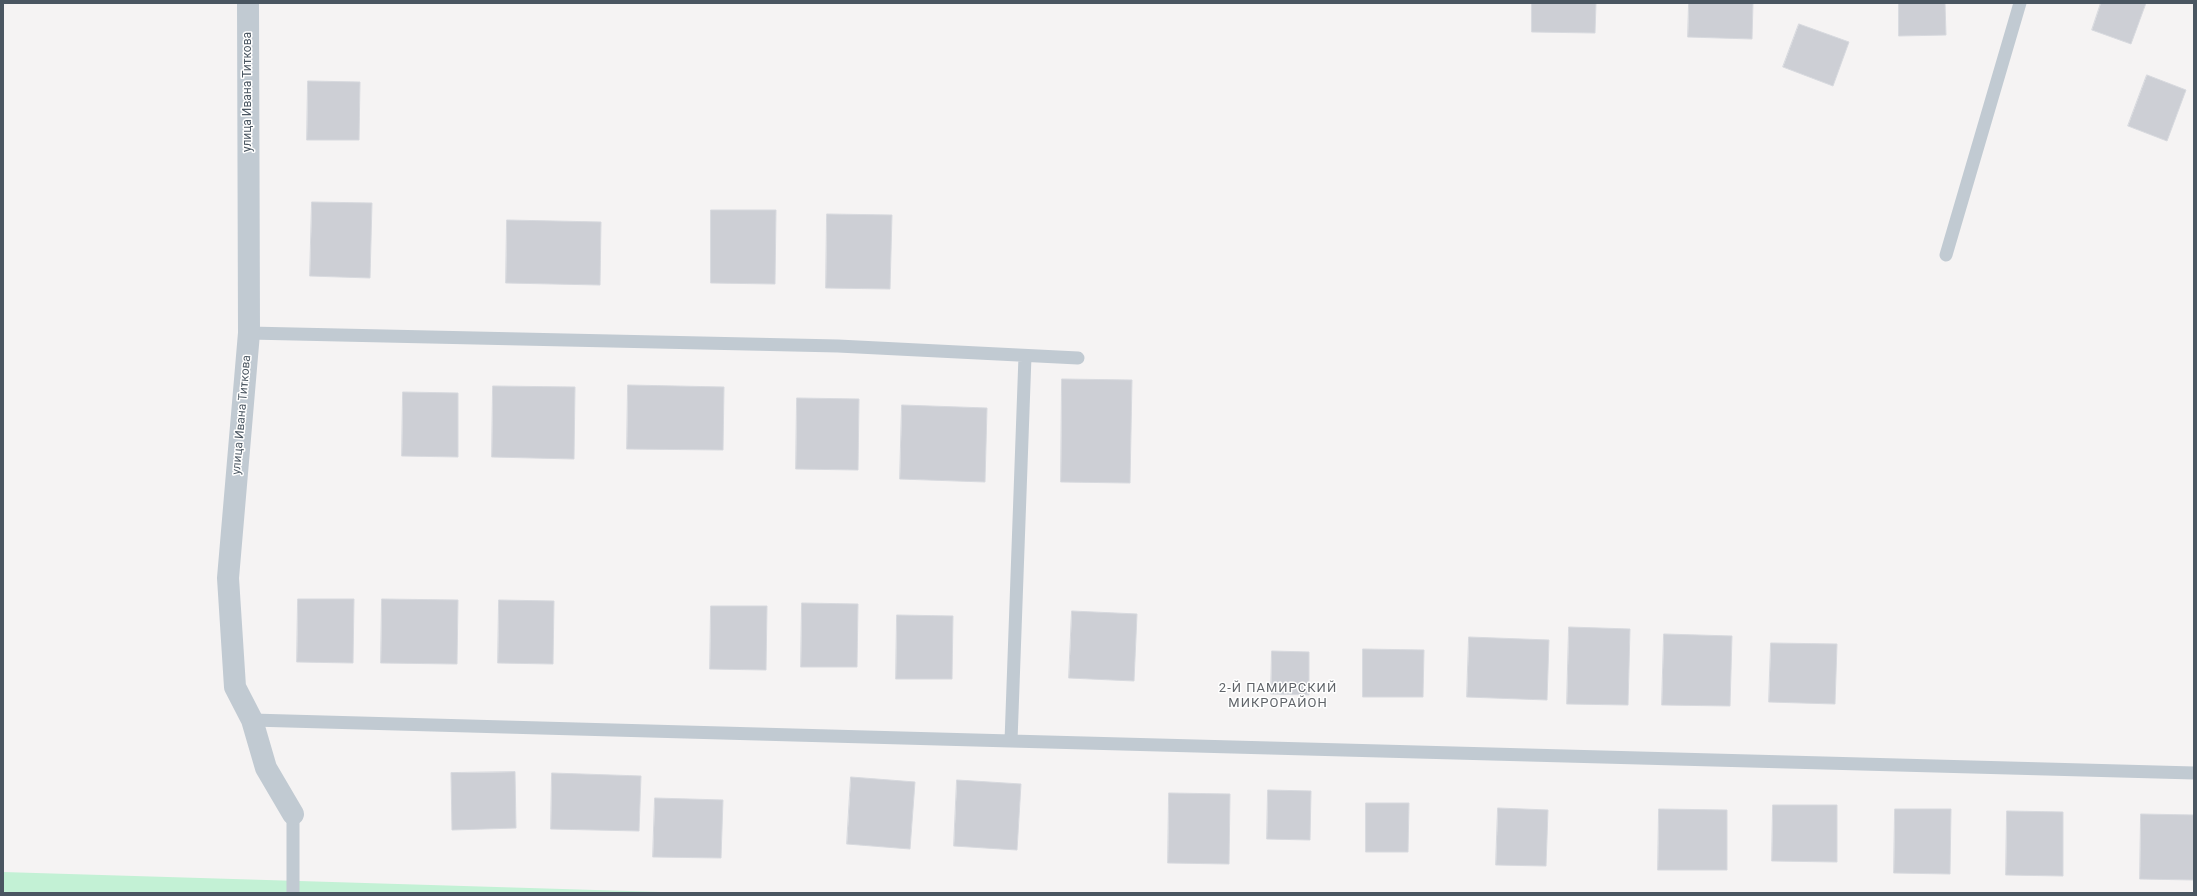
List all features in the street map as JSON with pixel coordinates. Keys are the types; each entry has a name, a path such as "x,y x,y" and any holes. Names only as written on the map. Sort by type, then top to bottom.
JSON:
{"street":[{"name":"улица Ивана Титкова","path":"248,3 250,333 228,578 235,688 252,720 266,768 293,814"}],"lane":[{"path":"1946,255 2020,3"},
{"path":"250,333 838,346 1078,358"},
{"path":"1011,741 1025,356"},
{"path":"252,720 2194,774"},
{"path":"293,814 293,893"}],"green space":[{"path":"3,872 694,893 3,893"}],"building":[{"path":"1532,3 1596,3 1595,33 1532,32"},
{"path":"1689,3 1753,3 1752,39 1688,37"},
{"path":"1899,3 1945,3 1946,35 1899,36"},
{"path":"2101,3 2146,3 2131,44 2092,30"},
{"path":"1799,24 1849,42 1833,86 1783,67"},
{"path":"2147,75 2186,90 2167,141 2128,126"},
{"path":"308,81 360,82 359,140 307,140"},
{"path":"312,202 372,203 370,278 310,276"},
{"path":"711,210 776,210 775,284 711,283"},
{"path":"827,214 892,215 890,289 826,288"},
{"path":"507,220 601,222 600,285 506,283"},
{"path":"1062,379 1132,380 1130,483 1061,482"},
{"path":"628,385 724,387 723,450 627,449"},
{"path":"493,386 575,387 574,459 492,457"},
{"path":"403,392 458,393 458,457 402,456"},
{"path":"797,398 859,399 858,470 796,469"},
{"path":"902,405 987,408 985,482 900,479"},
{"path":"298,599 354,599 353,663 297,662"},
{"path":"382,599 458,600 457,664 381,663"},
{"path":"499,600 554,601 553,664 498,663"},
{"path":"802,603 858,604 857,667 801,667"},
{"path":"711,606 767,606 766,670 710,669"},
{"path":"1072,611 1137,614 1134,681 1069,678"},
{"path":"897,615 953,616 952,679 896,679"},
{"path":"1569,627 1630,629 1628,705 1567,704"},
{"path":"1664,634 1732,636 1730,706 1662,705"},
{"path":"1469,637 1549,640 1547,700 1467,697"},
{"path":"1771,643 1837,644 1835,704 1769,702"},
{"path":"1363,649 1424,650 1423,697 1363,697"},
{"path":"1272,651 1309,652 1309,695 1271,694"},
{"path":"515,772 516,828 452,830 451,773"},
{"path":"552,773 641,776 639,831 551,829"},
{"path":"851,777 915,782 910,849 847,844"},
{"path":"957,780 1021,784 1017,850 954,846"},
{"path":"1268,790 1311,791 1310,840 1267,839"},
{"path":"1169,793 1230,794 1229,864 1168,863"},
{"path":"655,798 723,800 721,858 653,857"},
{"path":"1366,803 1409,803 1408,852 1366,852"},
{"path":"1773,805 1837,805 1837,862 1772,861"},
{"path":"1498,808 1548,810 1546,866 1496,865"},
{"path":"1659,809 1727,810 1727,870 1658,870"},
{"path":"1895,809 1951,809 1950,874 1894,873"},
{"path":"2007,811 2063,812 2063,876 2006,875"},
{"path":"2141,814 2194,815 2194,880 2140,879"}],"district":[{"name":"2-Й ПАМИРСКИЙ МИКРОРАЙОН","path":"1278,696"}]}
